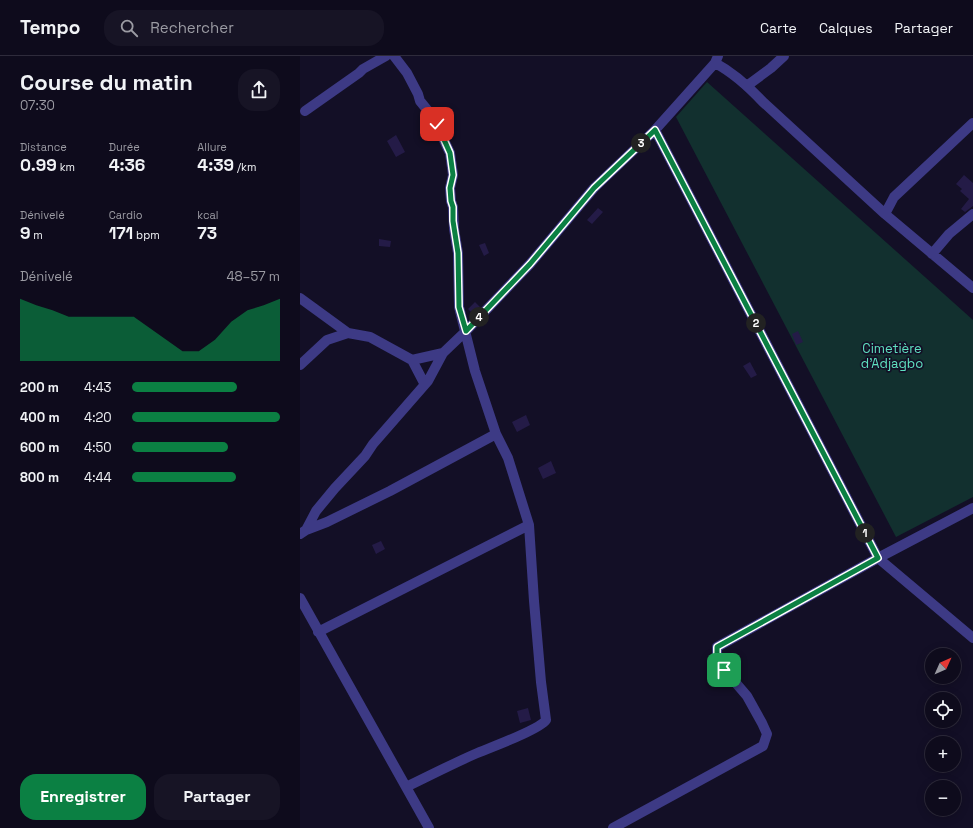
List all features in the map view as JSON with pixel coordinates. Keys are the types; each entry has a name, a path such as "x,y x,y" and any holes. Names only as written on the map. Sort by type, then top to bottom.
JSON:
{"street":[{"path":"306,111 363,69 386,56"},
{"path":"394,56 407,73 420,101 433,117 450,153 453,175 450,188 451,201 458,253 459,307 475,371 496,434 508,458 529,525 539,660 546,720 544,723 529,731 475,754 406,787"},
{"path":"748,85 784,56"},
{"path":"303,532 316,511 335,488 365,456 373,444 424,383 428,381 442,353 466,331 530,264 594,188 655,130 716,59 748,85 763,102 885,214 973,288"},
{"path":"885,214 894,197 973,123"},
{"path":"655,130 878,558 973,638"},
{"path":"932,254 949,234 973,214"},
{"path":"300,298 348,333 370,337 412,360 424,383"},
{"path":"300,365 327,340 348,333"},
{"path":"412,360 442,353"},
{"path":"303,532 390,491 496,434"},
{"path":"613,828 763,746 767,734 762,723 747,696 717,661 717,647 878,558 973,508"},
{"path":"318,632 529,525"},
{"path":"300,598 428,828"}],"green space":[{"name":"Cimetière d'Adjagbo","path":"707,82 973,320 973,497 896,537 676,117"}],"building":[{"path":"396,135 405,152 396,157 387,141"},
{"path":"964,175 973,183 973,206 965,212 961,209 969,199 960,191 962,189 956,184"},
{"path":"598,208 603,212 592,224 587,220"},
{"path":"379,239 391,241 390,247 379,246"},
{"path":"485,243 489,253 484,256 479,245"},
{"path":"475,302 480,307 473,314 468,309"},
{"path":"798,331 803,342 796,345 792,334"},
{"path":"750,362 757,375 751,378 743,366"},
{"path":"526,415 530,425 517,432 512,422"},
{"path":"551,461 556,473 543,479 538,468"},
{"path":"381,541 385,549 376,554 372,545"},
{"path":"528,708 531,720 520,723 517,711"}],"route":[{"path":"437,124 450,153 453,175 450,188 451,201 458,253 459,307 466,331 530,264 594,188 655,130 878,558 717,647 717,661 724,670"}]}
